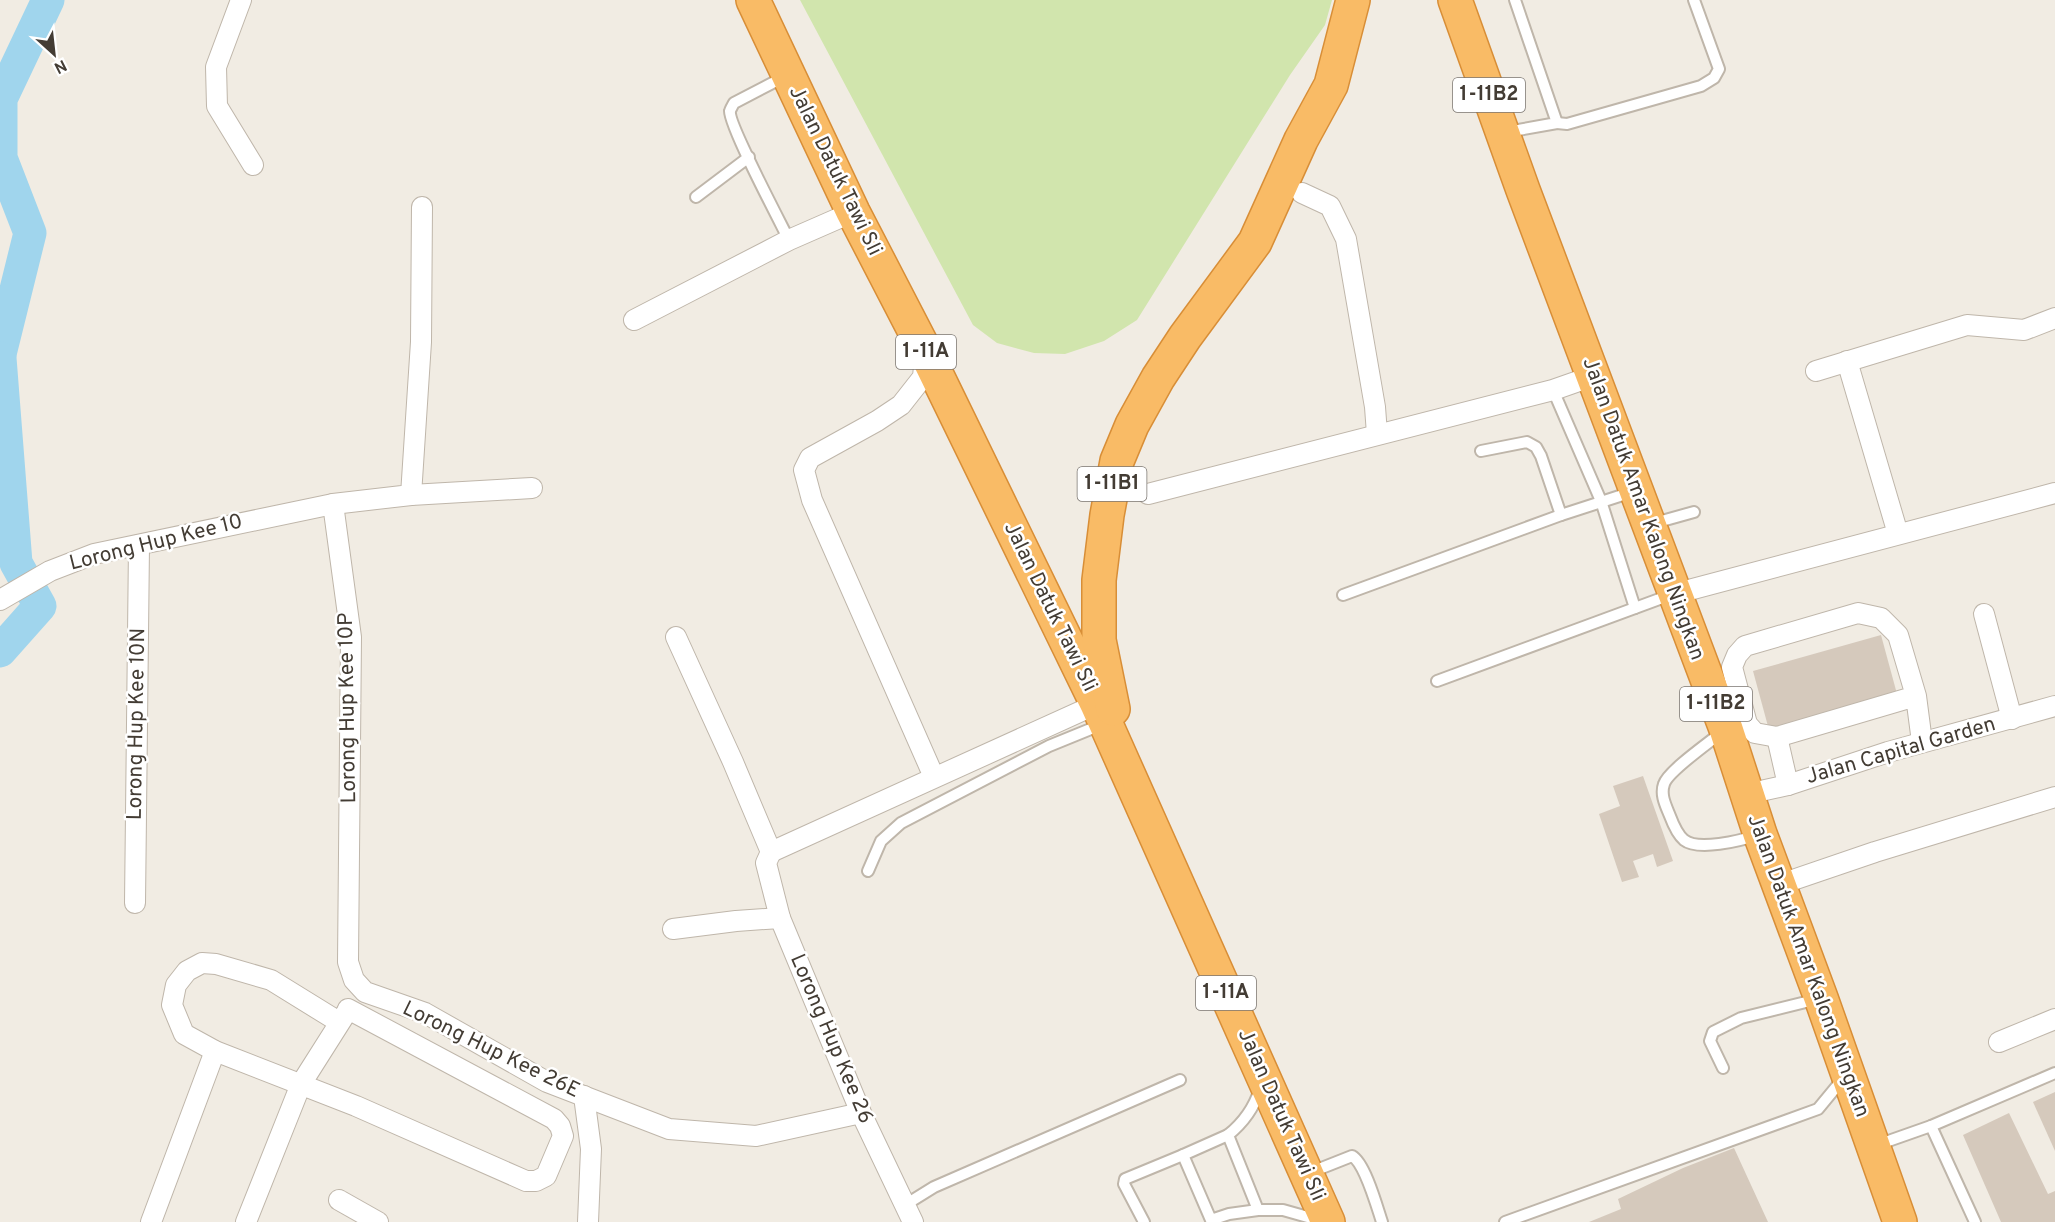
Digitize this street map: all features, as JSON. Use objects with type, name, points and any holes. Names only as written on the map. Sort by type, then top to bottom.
[{"type":"highway","name":"Jalan Datuk Tawi Sli","points":[[753,0],[853,212],[925,351],[1102,714],[1327,1222]]},
{"type":"highway","name":"1-11B1","points":[[1124,764],[1099,640],[1099,580],[1107,514],[1117,461],[1132,425],[1158,378],[1185,337],[1255,242],[1302,140],[1331,85],[1353,0]]},
{"type":"highway","name":"Jalan Datuk Amar Kalong Ningkan","points":[[1455,0],[1635,491],[1726,729],[1760,834],[1900,1222]]},
{"type":"highway","points":[[1255,242],[1287,215],[1302,194]]},
{"type":"street","points":[[241,0],[216,67],[217,106],[253,165]]},
{"type":"street","points":[[1302,194],[1330,206],[1346,239],[1375,407],[1377,434]]},
{"type":"street","points":[[411,495],[421,342],[422,207]]},
{"type":"street","points":[[634,320],[789,240],[853,212]]},
{"type":"street","points":[[1816,370],[1967,325],[2024,330],[2055,318]]},
{"type":"street","points":[[925,351],[923,377],[901,405],[810,458],[804,470],[812,500],[934,777]]},
{"type":"street","points":[[1847,361],[1898,534]]},
{"type":"street","points":[[1148,494],[1553,390],[1593,376]]},
{"type":"street","points":[[333,504],[411,495],[532,489]]},
{"type":"street","points":[[1674,594],[2055,493]]},
{"type":"street","name":"Lorong Hup Kee 10","points":[[1,599],[50,571],[94,554],[333,504]]},
{"type":"street","name":"Lorong Hup Kee 10P","points":[[333,504],[351,637],[348,962],[354,980],[361,987]]},
{"type":"street","name":"Lorong Hup Kee 10N","points":[[135,903],[139,544]]},
{"type":"street","points":[[1916,696],[1777,737],[1755,733],[1747,724],[1732,668],[1737,655],[1745,646],[1858,613],[1881,618],[1898,635],[1916,696],[1922,742]]},
{"type":"street","points":[[1984,614],[2012,719]]},
{"type":"street","points":[[675,637],[734,762],[771,852],[934,777],[1102,714]]},
{"type":"street","name":"Jalan Capital Garden","points":[[1747,794],[1788,785],[1922,742],[2055,706]]},
{"type":"street","points":[[1777,737],[1788,785]]},
{"type":"street","points":[[1778,885],[1875,852],[2055,797]]},
{"type":"street","name":"Lorong Hup Kee 26","points":[[771,852],[766,863],[780,918],[861,1113],[909,1214]]},
{"type":"street","points":[[673,929],[780,918]]},
{"type":"street","points":[[202,963],[216,964],[271,980],[534,1108],[554,1119],[560,1126],[563,1136],[546,1176],[536,1181],[525,1181],[356,1106],[215,1051],[184,1034],[172,1005],[176,985],[187,971],[202,963]]},
{"type":"street","points":[[246,1222],[301,1084],[361,987]]},
{"type":"street","name":"Lorong Hup Kee 26E","points":[[361,987],[365,992],[425,1014],[547,1082],[669,1129],[756,1136],[861,1113]]},
{"type":"street","points":[[1999,1042],[2055,1019]]},
{"type":"street","points":[[152,1222],[215,1051]]},
{"type":"street","points":[[534,1108],[547,1082]]},
{"type":"street","points":[[584,1096],[591,1149],[588,1222]]},
{"type":"street","points":[[339,1200],[378,1222]]},
{"type":"lane","points":[[1515,0],[1557,123]]},
{"type":"lane","points":[[1503,133],[1557,123],[1567,124],[1701,86],[1714,78],[1719,69],[1694,0]]},
{"type":"lane","points":[[789,74],[734,103],[729,111],[748,157],[789,240]]},
{"type":"lane","points":[[696,197],[748,157]]},
{"type":"lane","points":[[1553,390],[1601,501],[1635,608]]},
{"type":"lane","points":[[1481,451],[1527,442],[1536,447],[1561,515]]},
{"type":"lane","points":[[1343,595],[1561,515],[1635,491]]},
{"type":"lane","points":[[1648,525],[1694,512]]},
{"type":"lane","points":[[1437,681],[1674,594]]},
{"type":"lane","points":[[868,871],[881,841],[901,823],[1048,746],[1102,714]]},
{"type":"lane","points":[[1726,729],[1672,772],[1664,784],[1663,797],[1673,825],[1683,839],[1692,844],[1733,841],[1760,834]]},
{"type":"lane","points":[[1723,1068],[1710,1041],[1713,1032],[1741,1018],[1821,998]]},
{"type":"lane","points":[[1505,1222],[1818,1110],[1837,1086],[1845,1068]]},
{"type":"lane","points":[[1874,1146],[1931,1126],[2055,1073]]},
{"type":"lane","points":[[1144,1222],[1124,1184],[1125,1179],[1228,1135],[1241,1125],[1257,1099],[1264,1076]]},
{"type":"lane","points":[[909,1214],[934,1187],[1180,1080]]},
{"type":"lane","points":[[1931,1126],[1975,1222]]},
{"type":"lane","points":[[1228,1135],[1258,1210]]},
{"type":"lane","points":[[1183,1155],[1209,1221],[1229,1214],[1258,1210],[1283,1210],[1327,1222]]},
{"type":"lane","points":[[1306,1174],[1345,1158],[1352,1156],[1356,1158],[1382,1222]]},
{"type":"green space","points":[[800,0],[1332,0],[1325,25],[1290,75],[1137,320],[1104,341],[1065,354],[1034,353],[997,343],[973,325]]},
{"type":"building","points":[[1881,635],[1897,694],[1769,730],[1753,671]]},
{"type":"building","points":[[1643,776],[1673,861],[1657,867],[1653,854],[1633,861],[1639,877],[1622,882],[1599,814],[1620,806],[1613,786]]},
{"type":"building","points":[[2055,1092],[2055,1151],[2033,1102]]},
{"type":"building","points":[[2009,1113],[2048,1194],[2055,1191],[2055,1222],[2001,1222],[1963,1135]]},
{"type":"building","points":[[1734,1148],[1768,1222],[1589,1222],[1621,1209],[1618,1199],[1683,1168]]},
{"type":"waterway","points":[[0,354],[30,233],[1,158],[1,99],[48,0]]},
{"type":"waterway","points":[[0,358],[16,563],[40,606],[0,651]]}]
